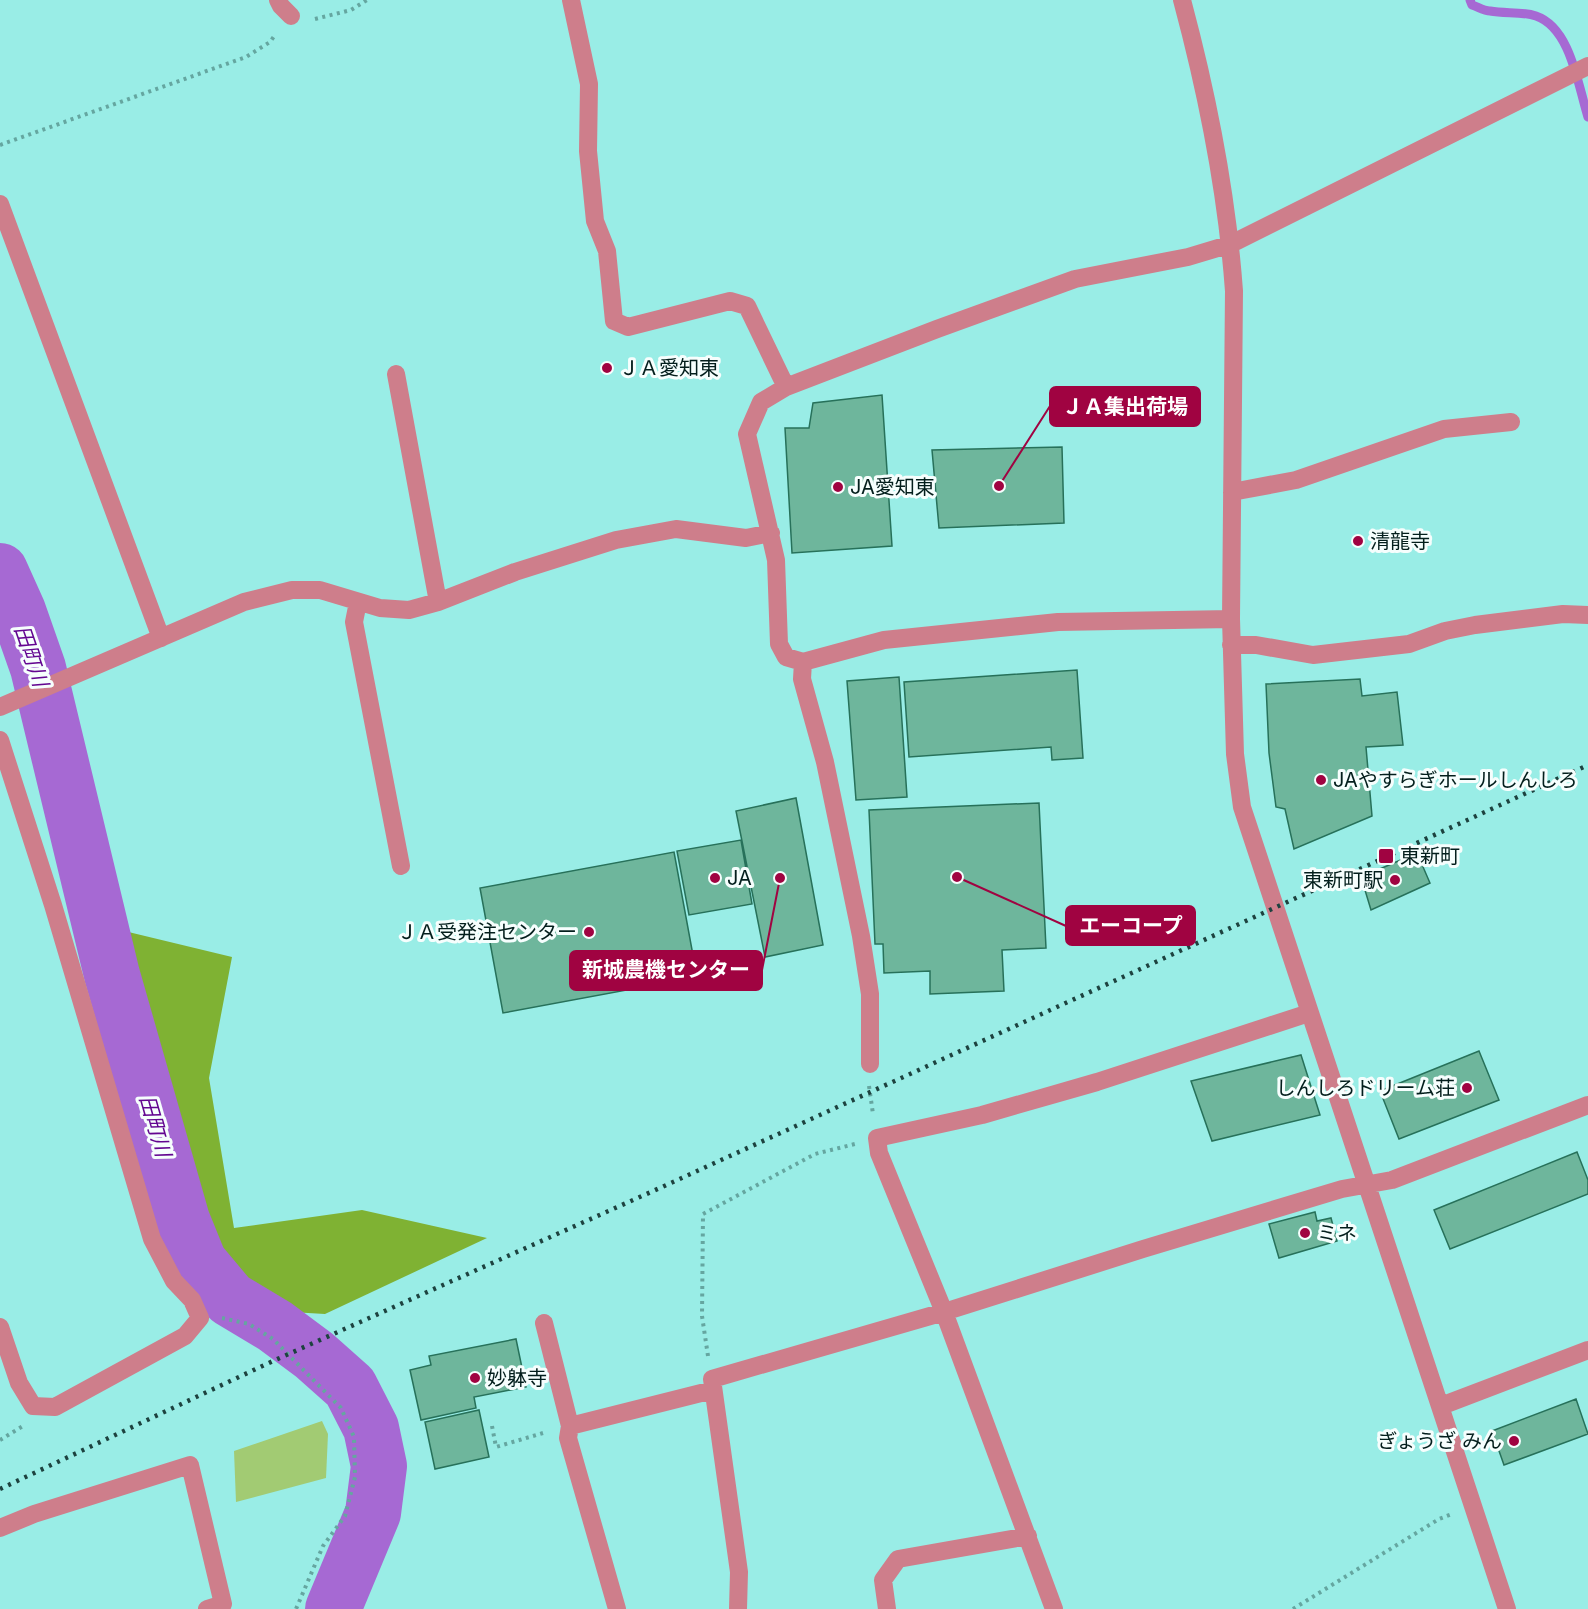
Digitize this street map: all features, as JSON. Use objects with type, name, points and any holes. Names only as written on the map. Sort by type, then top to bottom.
[{"type":"street","points":[[278,0],[291,15]]},
{"type":"street","points":[[571,0],[589,84],[588,151],[595,221],[607,251],[614,321],[628,327],[730,301],[747,306],[786,387]]},
{"type":"street","points":[[1182,0],[1197,54],[1231,244],[1234,291],[1231,620],[1235,754],[1242,807],[1507,1609]]},
{"type":"street","points":[[1231,620],[1058,621],[884,640],[804,662],[786,657],[779,644],[776,560],[747,434],[761,402],[786,387],[1075,279],[1188,257],[1231,244],[1588,66]]},
{"type":"street","points":[[0,204],[161,638]]},
{"type":"street","points":[[396,374],[438,602]]},
{"type":"street","points":[[1232,492],[1296,480],[1444,429],[1511,422]]},
{"type":"street","points":[[8,704],[244,602],[292,590],[320,590],[380,608],[409,610],[616,540],[676,529],[746,538],[771,534]]},
{"type":"street","points":[[358,602],[354,622],[401,866]]},
{"type":"street","points":[[1232,645],[1256,645],[1313,655],[1409,644],[1445,631],[1475,625],[1563,614],[1588,615]]},
{"type":"street","points":[[804,662],[802,679],[825,762],[861,936],[870,994],[870,1064]]},
{"type":"street","points":[[0,740],[53,905],[152,1239],[174,1281],[192,1300],[200,1318],[185,1336],[55,1407],[33,1406],[19,1383],[0,1327]]},
{"type":"street","points":[[1054,1609],[944,1312],[879,1153],[877,1138],[994,1112],[1097,1082],[1309,1012]]},
{"type":"street","points":[[570,1426],[712,1385],[1341,1189],[1392,1180],[1588,1105]]},
{"type":"street","points":[[544,1323],[570,1426],[568,1438],[617,1609]]},
{"type":"street","points":[[1441,1406],[1588,1350]]},
{"type":"street","points":[[712,1385],[739,1572],[738,1609]]},
{"type":"street","points":[[0,1528],[34,1514],[190,1465],[218,1607]]},
{"type":"street","points":[[887,1609],[883,1580],[897,1559],[1028,1536]]},
{"type":"path","points":[[0,145],[246,57],[270,42],[291,15],[315,19],[351,10],[367,0]]},
{"type":"path","points":[[712,1385],[702,1316],[703,1214],[815,1154],[877,1138],[869,1093],[870,1064]]},
{"type":"path","points":[[200,1318],[227,1318],[249,1324],[273,1339],[341,1408],[354,1437],[355,1477],[345,1516],[323,1546],[296,1609]]},
{"type":"path","points":[[0,1440],[23,1426]]},
{"type":"path","points":[[492,1426],[496,1447],[570,1426]]},
{"type":"path","points":[[1293,1609],[1439,1519],[1474,1506]]},
{"type":"green space","points":[[116,929],[232,957],[209,1078],[234,1228],[362,1210],[487,1238],[325,1314],[291,1312],[240,1287],[209,1229]]},
{"type":"green space","points":[[322,1421],[328,1434],[326,1478],[236,1502],[234,1451]]},
{"type":"building","name":"JA愛知東","points":[[882,395],[892,546],[792,553],[785,428],[809,428],[813,403]]},
{"type":"building","points":[[1062,447],[1064,523],[939,528],[932,450]]},
{"type":"building","points":[[1077,670],[1083,758],[1052,760],[1051,747],[909,757],[904,682]]},
{"type":"building","points":[[899,677],[907,797],[856,800],[847,681]]},
{"type":"building","name":"JAやすらぎホールしんしろ","points":[[1360,679],[1362,696],[1397,692],[1403,745],[1366,747],[1372,816],[1294,849],[1285,809],[1276,807],[1269,753],[1266,684]]},
{"type":"building","points":[[796,798],[823,945],[765,957],[736,811]]},
{"type":"building","points":[[1039,803],[1046,948],[1002,950],[1004,991],[930,994],[930,971],[884,973],[883,944],[875,944],[869,810]]},
{"type":"building","name":"JA","points":[[741,840],[752,904],[689,915],[677,851]]},
{"type":"building","name":"ＪＡ受発注センター","points":[[674,852],[697,977],[503,1013],[480,888]]},
{"type":"building","name":"東新町駅","points":[[1417,853],[1430,883],[1371,910],[1361,877]]},
{"type":"building","points":[[1479,1051],[1499,1100],[1399,1139],[1380,1091]]},
{"type":"building","points":[[1301,1055],[1320,1115],[1212,1141],[1191,1081]]},
{"type":"building","points":[[1577,1152],[1588,1180],[1588,1194],[1450,1249],[1434,1210]]},
{"type":"building","points":[[1315,1212],[1317,1221],[1331,1218],[1337,1241],[1279,1258],[1269,1224]]},
{"type":"building","points":[[516,1339],[526,1387],[474,1397],[476,1408],[421,1420],[410,1370],[431,1365],[429,1356]]},
{"type":"building","points":[[1576,1399],[1588,1434],[1504,1465],[1492,1431]]},
{"type":"building","points":[[479,1410],[489,1457],[435,1469],[425,1422]]},
{"type":"waterway","points":[[1470,0],[1472,5],[1486,10],[1530,14],[1548,23],[1557,32],[1571,59],[1588,117]]},
{"type":"waterway","name":"田町川","points":[[0,571],[18,611],[38,668],[112,975],[182,1220],[199,1262],[230,1299],[275,1326],[314,1355],[350,1387],[371,1428],[379,1466],[373,1513],[333,1609]]},
{"type":"railway","points":[[0,1489],[273,1361],[651,1192],[1588,765]]},
{"type":"place","name":"ＪＡ愛知東","points":[[607,368]]},
{"type":"place","name":"ＪＡ集出荷場","points":[[999,486]]},
{"type":"place","name":"JA愛知東","points":[[838,487]]},
{"type":"place","name":"清龍寺","points":[[1358,541]]},
{"type":"place","name":"JAやすらぎホールしんしろ","points":[[1321,780]]},
{"type":"place","name":"東新町","points":[[1386,856]]},
{"type":"place","name":"エーコープ","points":[[957,877]]},
{"type":"place","name":"JA","points":[[715,878]]},
{"type":"place","name":"新城農機センター","points":[[780,878]]},
{"type":"place","name":"東新町駅","points":[[1395,880]]},
{"type":"place","name":"ＪＡ受発注センター","points":[[589,932]]},
{"type":"place","name":"しんしろドリーム荘","points":[[1467,1088]]},
{"type":"place","name":"ミネ","points":[[1305,1233]]},
{"type":"place","name":"妙躰寺","points":[[475,1378]]},
{"type":"place","name":"ぎょうざ みん","points":[[1514,1441]]}]
